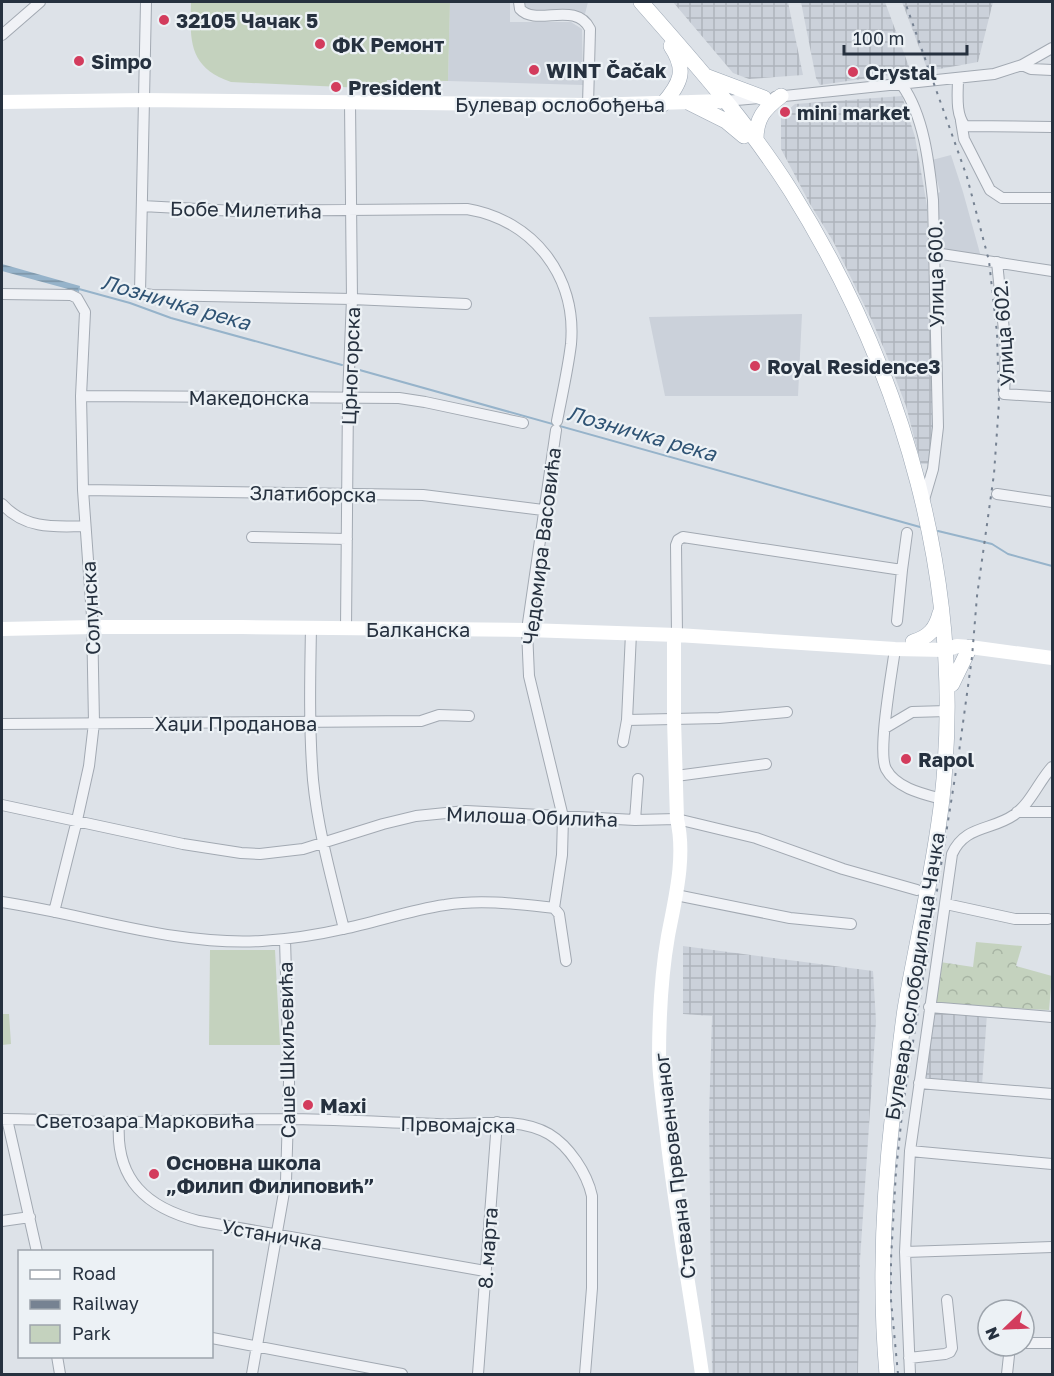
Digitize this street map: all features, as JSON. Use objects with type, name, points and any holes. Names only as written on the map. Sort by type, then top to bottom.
[{"type":"main road","name":"Булевар ослободилаца Чачка","points":[[640,2],[705,76],[758,144],[804,213],[836,269],[860,319],[908,446],[937,567],[942,607],[954,646],[947,687],[942,799],[904,1020],[889,1147],[882,1275],[887,1374]]},
{"type":"main road","points":[[663,104],[676,86],[681,68],[665,29]]},
{"type":"main road","points":[[705,76],[764,98]]},
{"type":"main road","points":[[758,144],[756,126],[760,114],[781,96]]},
{"type":"main road","points":[[690,103],[726,120],[758,144]]},
{"type":"main road","points":[[913,642],[930,633],[942,607]]},
{"type":"main road","points":[[947,687],[952,684],[954,646]]},
{"type":"street","points":[[2,35],[40,2]]},
{"type":"street","points":[[146,2],[140,293],[466,304]]},
{"type":"street","points":[[519,2],[520,9],[527,14],[572,12],[587,21],[590,29],[588,105]]},
{"type":"street","name":"Булевар ослобођења","points":[[2,102],[144,100],[588,105],[690,103],[902,85],[994,74],[1022,65],[1053,48]]},
{"type":"street","points":[[1022,65],[1031,69],[1053,70]]},
{"type":"street","points":[[958,78],[958,103],[964,139],[990,190],[1002,198],[1053,198]]},
{"type":"street","name":"Улица 600.","points":[[902,85],[912,103],[925,147],[933,200],[938,427],[933,469],[923,503]]},
{"type":"street","name":"Црногорска","points":[[346,628],[348,397],[352,299],[350,103]]},
{"type":"street","points":[[961,121],[965,126],[972,128],[1053,127]]},
{"type":"street","name":"Бобе Милетића","points":[[142,207],[236,211],[350,210]]},
{"type":"street","name":"Чедомира Васовића","points":[[350,210],[467,209],[499,217],[529,235],[552,262],[562,282],[571,322],[571,343],[543,510],[527,630],[529,676],[563,817],[562,855],[554,908]]},
{"type":"street","points":[[934,253],[1053,271]]},
{"type":"street","name":"Улица 602.","points":[[998,262],[1006,350],[1004,394],[1053,397]]},
{"type":"street","name":"Солунска","points":[[2,294],[70,295],[79,300],[85,312],[81,396],[83,489],[93,627],[94,723],[89,766],[54,912]]},
{"type":"street","name":"Македонска","points":[[81,396],[399,398],[522,423]]},
{"type":"street","name":"Златиборска","points":[[83,489],[423,495],[543,510]]},
{"type":"street","points":[[997,494],[1053,502]]},
{"type":"street","points":[[2,504],[9,512],[36,525],[84,526]]},
{"type":"street","points":[[897,621],[907,533]]},
{"type":"street","points":[[252,537],[347,539]]},
{"type":"street","points":[[676,634],[676,545],[683,537],[902,570]]},
{"type":"street","name":"Балканска","points":[[2,629],[93,627],[527,630],[676,634],[895,649],[954,646]]},
{"type":"street","points":[[310,628],[310,723],[313,782],[323,843],[344,929]]},
{"type":"street","points":[[623,742],[627,720],[631,633]]},
{"type":"street","name":"Стевана Првовенчаног","points":[[676,634],[674,719],[677,819],[681,833],[676,895],[663,984],[659,1061],[677,1226],[702,1374]]},
{"type":"street","name":"Балканска","points":[[834,645],[853,641],[913,642],[954,646]]},
{"type":"street","points":[[954,646],[1053,658]]},
{"type":"street","points":[[895,649],[885,728],[884,764],[888,773],[911,789],[942,799]]},
{"type":"street","points":[[885,728],[912,712],[946,711]]},
{"type":"street","points":[[627,720],[787,712]]},
{"type":"street","name":"Хаџи Проданова","points":[[2,724],[310,723],[422,721],[439,716],[469,716]]},
{"type":"street","points":[[676,777],[766,764]]},
{"type":"street","points":[[910,1374],[905,1252],[910,1151],[951,861],[957,844],[970,833],[1002,822],[1017,812],[1053,767]]},
{"type":"street","points":[[635,820],[638,779]]},
{"type":"street","points":[[1037,787],[1040,813]]},
{"type":"street","name":"Милоша Обилића","points":[[2,805],[183,844],[241,853],[284,853],[383,824],[441,813],[466,811],[635,820],[677,819],[756,838],[843,869],[917,890]]},
{"type":"street","points":[[1017,812],[1053,812]]},
{"type":"street","points":[[676,895],[790,918],[851,924]]},
{"type":"street","points":[[2,902],[171,936],[232,941],[285,939],[344,929],[447,904],[478,902],[554,908],[559,914],[566,962]]},
{"type":"street","points":[[946,904],[1015,919],[1048,919]]},
{"type":"street","name":"Саше Шкиљевића","points":[[252,1374],[286,1181],[289,1119],[285,939]]},
{"type":"street","points":[[929,1007],[1053,1017]]},
{"type":"street","points":[[919,1083],[1053,1094]]},
{"type":"street","points":[[4,1119],[37,1250]]},
{"type":"street","name":"Светозара Марковића","points":[[4,1119],[119,1122],[289,1119]]},
{"type":"street","name":"Првомајска","points":[[289,1119],[449,1125],[497,1122],[524,1125],[549,1134],[564,1147],[589,1182],[592,1196],[592,1288],[585,1374]]},
{"type":"street","name":"Устаничка","points":[[119,1122],[119,1142],[128,1174],[137,1188],[156,1205],[179,1216],[485,1271]]},
{"type":"street","name":"8. марта","points":[[478,1374],[497,1122]]},
{"type":"street","points":[[910,1151],[1053,1164]]},
{"type":"street","points":[[2,1221],[30,1217]]},
{"type":"street","points":[[905,1252],[1053,1247]]},
{"type":"street","points":[[909,1358],[950,1352],[952,1348],[947,1300]]},
{"type":"street","points":[[213,1338],[402,1374]]},
{"type":"street","points":[[1036,1343],[1053,1343]]},
{"type":"street","points":[[57,1358],[60,1374]]},
{"type":"street","points":[[1007,1374],[1009,1358]]},
{"type":"shaded area","points":[[450,2],[510,2],[510,22],[571,22],[582,29],[583,85],[448,81]]},
{"type":"shaded area","points":[[523,2],[588,2],[585,14],[529,11]]},
{"type":"shaded area","points":[[673,2],[788,2],[803,75],[749,79],[733,73]]},
{"type":"shaded area","points":[[801,2],[885,2],[911,72],[820,85],[816,78]]},
{"type":"shaded area","points":[[902,2],[993,2],[978,62],[928,71]]},
{"type":"shaded area","points":[[902,96],[915,137],[927,206],[933,422],[928,464],[921,464],[906,406],[873,323],[833,241],[810,204],[781,149],[781,116],[795,104]]},
{"type":"shaded area","points":[[951,155],[981,257],[943,251],[936,194],[940,192],[932,160]]},
{"type":"shaded area","points":[[802,314],[798,396],[665,396],[649,317]]},
{"type":"shaded area","points":[[683,946],[873,971],[876,1021],[860,1260],[858,1374],[712,1374],[709,1117],[712,1016],[683,1014]]},
{"type":"shaded area","points":[[932,1011],[987,1014],[982,1085],[929,1081],[924,1077]]},
{"type":"green space","name":"ФК Ремонт","points":[[191,2],[450,2],[448,81],[387,80],[386,89],[231,82],[206,69],[194,51]]},
{"type":"green space","points":[[976,942],[1022,946],[1016,966],[1052,976],[1049,1010],[935,1005],[940,962],[973,967]]},
{"type":"green space","points":[[210,950],[275,950],[280,1045],[209,1045]]},
{"type":"green space","points":[[2,1014],[9,1014],[11,1044],[2,1045]]},
{"type":"water","points":[[2,264],[80,286],[79,292],[2,271]]},
{"type":"waterway","name":"Лозничка река","points":[[79,289],[130,303],[171,318],[342,365]]},
{"type":"waterway","name":"Лозничка река","points":[[356,369],[920,527]]},
{"type":"waterway","points":[[938,531],[992,544],[1008,554],[1052,566]]},
{"type":"railway","points":[[898,1374],[891,1300],[896,1171],[903,1105],[972,657],[977,596],[994,474],[999,403],[997,333],[989,261],[967,177],[905,2]]},
{"type":"place","name":"32105 Чачак 5","points":[[164,20]]},
{"type":"place","name":"ФК Ремонт","points":[[320,44]]},
{"type":"place","name":"Simpo","points":[[79,61]]},
{"type":"place","name":"WINT Čačak","points":[[534,70]]},
{"type":"place","name":"Crystal","points":[[853,72]]},
{"type":"place","name":"President","points":[[336,87]]},
{"type":"place","name":"mini market","points":[[785,112]]},
{"type":"place","name":"Royal Residence3","points":[[755,366]]},
{"type":"place","name":"Rapol","points":[[906,759]]},
{"type":"place","name":"Maxi","points":[[308,1105]]},
{"type":"place","name":"Основна школа „Филип Филиповић”","points":[[154,1174]]}]
